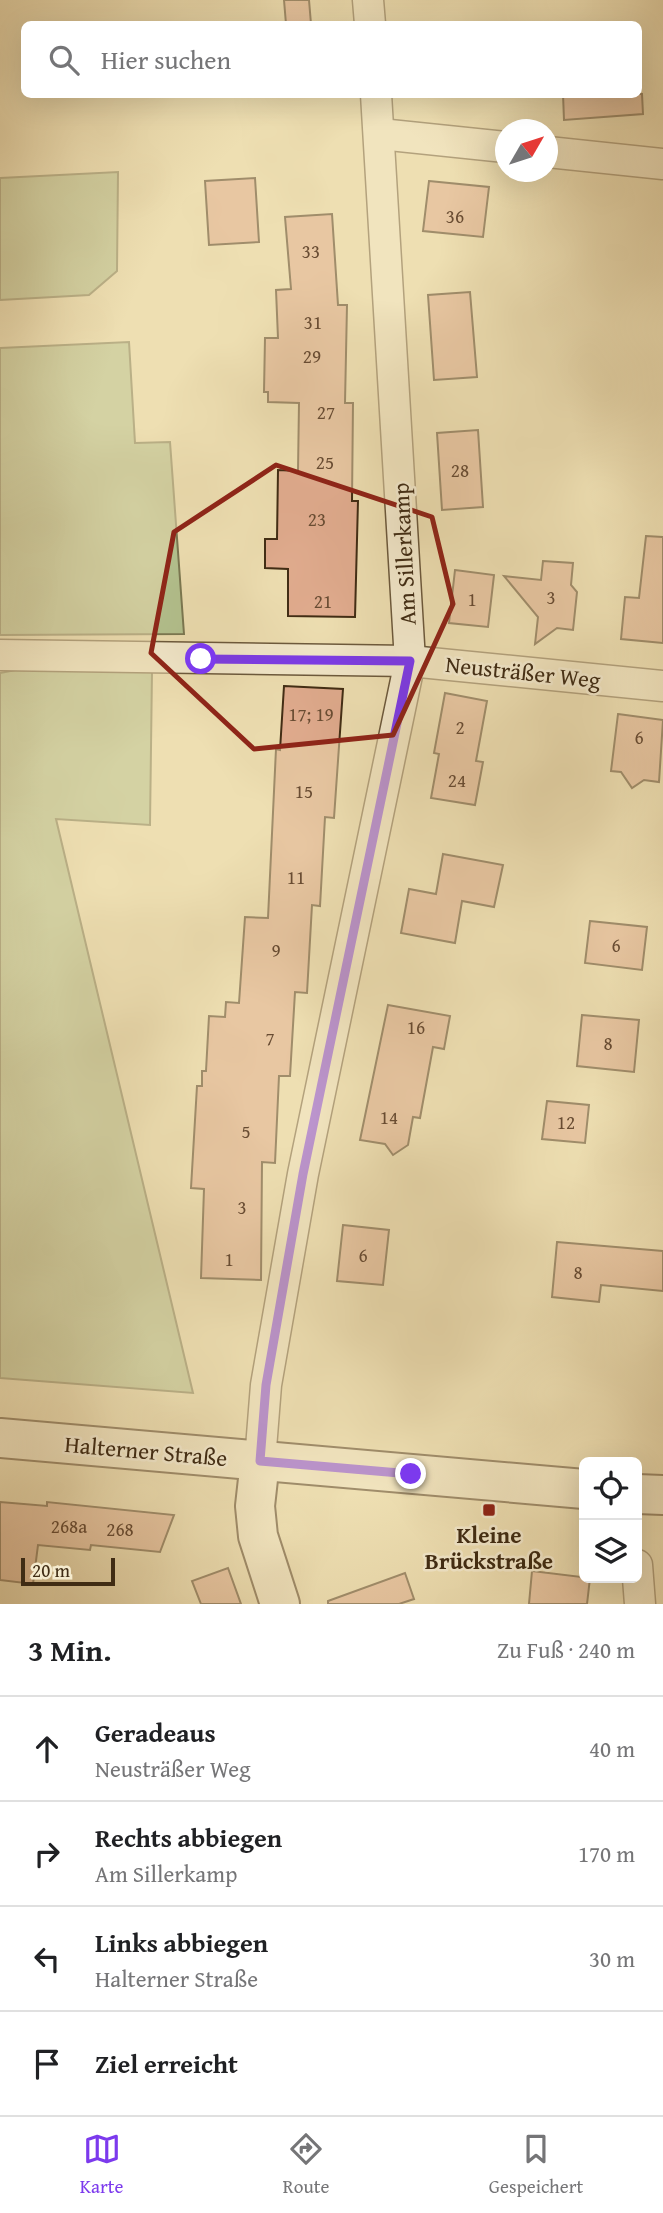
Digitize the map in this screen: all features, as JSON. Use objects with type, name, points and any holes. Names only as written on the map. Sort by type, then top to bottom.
[{"type":"main road","name":"Halterner Straße","points":[[0,1438],[579,1489]]},
{"type":"main road","points":[[260,1461],[255,1506],[257,1536],[280,1604]]},
{"type":"main road","points":[[642,1494],[663,1495]]},
{"type":"street","points":[[368,0],[370,21]]},
{"type":"street","name":"Am Sillerkamp","points":[[260,1461],[266,1385],[303,1174],[410,661],[376,98]]},
{"type":"street","points":[[380,134],[495,146]]},
{"type":"street","points":[[558,153],[663,164]]},
{"type":"street","name":"Neusträßer Weg","points":[[3,655],[410,661],[663,686]]},
{"type":"street","points":[[638,1583],[640,1604]]},
{"type":"highlighted area","points":[[276,465],[432,517],[453,604],[393,735],[254,749],[151,653],[174,532]]},
{"type":"green space","points":[[118,172],[117,271],[89,295],[0,300],[0,178]]},
{"type":"green space","points":[[129,342],[135,443],[170,442],[184,634],[0,635],[0,348]]},
{"type":"green space","points":[[26,668],[152,671],[150,825],[56,819],[193,1393],[0,1378],[0,673]]},
{"type":"building","points":[[284,0],[309,0],[311,21],[286,21]]},
{"type":"building","points":[[642,94],[643,114],[564,120],[563,98],[642,98]]},
{"type":"building","points":[[255,178],[259,242],[209,245],[205,181]]},
{"type":"building","points":[[429,181],[489,187],[483,237],[423,231]]},
{"type":"building","points":[[332,214],[338,305],[347,305],[345,403],[353,403],[352,501],[358,501],[355,617],[288,616],[288,569],[265,568],[265,539],[277,539],[278,470],[298,471],[299,403],[268,402],[268,392],[264,392],[265,338],[278,338],[276,290],[291,289],[285,217]]},
{"type":"building","points":[[470,292],[477,377],[434,380],[428,295]]},
{"type":"building","points":[[478,430],[483,507],[442,510],[437,433]]},
{"type":"building","points":[[646,536],[663,537],[663,643],[621,639],[625,597],[639,598]]},
{"type":"building","points":[[543,561],[573,563],[571,585],[577,592],[573,630],[557,628],[535,644],[538,617],[504,576],[541,580]]},
{"type":"building","points":[[455,570],[494,575],[488,627],[449,623]]},
{"type":"building","points":[[284,686],[343,689],[334,818],[325,817],[320,906],[312,905],[307,993],[295,992],[290,1076],[279,1076],[275,1163],[262,1162],[261,1280],[201,1278],[204,1189],[191,1188],[197,1086],[202,1086],[202,1071],[206,1071],[209,1016],[225,1017],[226,1002],[239,1003],[245,917],[268,918],[276,749],[280,750]]},
{"type":"building","points":[[445,693],[487,701],[476,761],[483,762],[475,805],[431,798],[439,754],[434,753]]},
{"type":"building","points":[[618,714],[663,720],[659,782],[644,780],[632,788],[621,772],[611,771]]},
{"type":"building","points":[[443,854],[503,865],[494,907],[462,901],[455,943],[401,933],[409,889],[436,894]]},
{"type":"building","points":[[590,921],[647,927],[642,970],[585,963]]},
{"type":"building","points":[[388,1005],[450,1016],[444,1049],[433,1047],[420,1118],[413,1117],[408,1145],[393,1155],[385,1144],[360,1140]]},
{"type":"building","points":[[582,1015],[639,1020],[634,1072],[577,1066]]},
{"type":"building","points":[[547,1101],[589,1105],[585,1143],[542,1139]]},
{"type":"building","points":[[343,1225],[389,1230],[383,1285],[337,1281]]},
{"type":"building","points":[[557,1242],[663,1251],[663,1291],[601,1285],[599,1302],[552,1297]]},
{"type":"building","points":[[0,1502],[47,1506],[47,1502],[174,1515],[160,1552],[91,1545],[90,1550],[38,1545],[33,1584],[0,1580]]},
{"type":"building","points":[[228,1568],[241,1604],[201,1604],[192,1581]]},
{"type":"building","points":[[532,1571],[579,1577],[579,1583],[589,1583],[587,1604],[529,1604]]},
{"type":"building","points":[[405,1573],[414,1599],[399,1604],[328,1604],[328,1601]]},
{"type":"place","name":"Kleine Brückstraße","points":[[489,1510]]},
{"type":"route","points":[[201,659],[410,661],[303,1174],[266,1385],[260,1461],[411,1474]]}]
